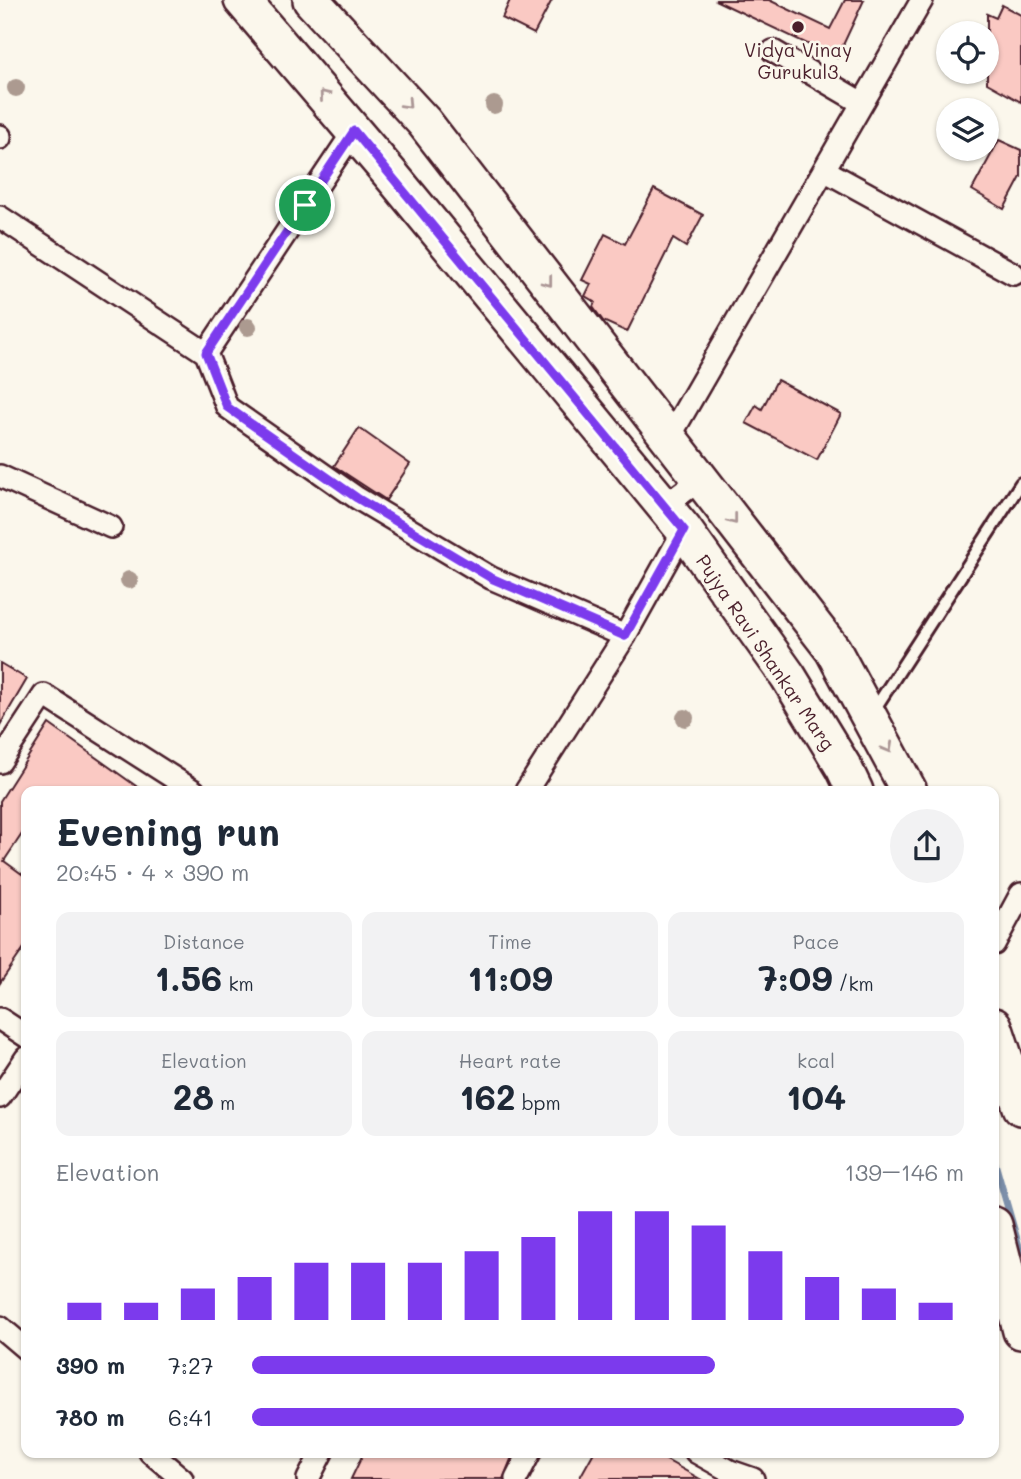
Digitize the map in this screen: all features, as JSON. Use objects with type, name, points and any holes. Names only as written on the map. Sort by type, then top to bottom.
[{"type":"main road","name":"Pujya Ravi Shankar Marg","points":[[242,0],[354,131],[674,518],[788,676],[853,786]]},
{"type":"main road","points":[[311,0],[424,122],[833,650],[906,786]]},
{"type":"main road","points":[[999,1041],[1021,1107]]},
{"type":"main road","points":[[999,1245],[1021,1331]]},
{"type":"street","points":[[669,438],[922,0]]},
{"type":"street","points":[[773,51],[862,103]]},
{"type":"street","points":[[206,353],[354,131]]},
{"type":"street","points":[[824,170],[1014,274]]},
{"type":"street","points":[[0,217],[206,353],[227,407],[357,498],[491,578],[625,636]]},
{"type":"street","points":[[0,476],[111,527]]},
{"type":"street","points":[[529,786],[625,636],[674,518],[701,479]]},
{"type":"street","points":[[0,762],[44,695],[186,786]]},
{"type":"street","points":[[999,935],[1021,894]]},
{"type":"street","points":[[0,1019],[21,1033]]},
{"type":"street","points":[[0,1097],[21,1066]]},
{"type":"street","points":[[0,1327],[21,1345]]},
{"type":"street","points":[[157,1458],[182,1479]]},
{"type":"street","points":[[308,1479],[320,1458]]},
{"type":"street","points":[[516,1479],[527,1458]]},
{"type":"street","points":[[735,1462],[752,1479]]},
{"type":"lane","points":[[870,716],[1021,483]]},
{"type":"building","points":[[510,0],[552,0],[534,34],[502,18]]},
{"type":"building","name":"Vidya Vinay Gurukul3","points":[[715,0],[769,0],[830,29],[845,0],[864,0],[837,58]]},
{"type":"building","points":[[1002,5],[1021,15],[1021,102],[989,84],[999,84],[999,21],[987,21],[987,14],[996,18]]},
{"type":"building","points":[[999,140],[1021,150],[1021,177],[1004,209],[972,190],[988,161],[999,161]]},
{"type":"building","points":[[654,189],[703,215],[686,247],[673,239],[627,332],[603,321],[593,307],[595,302],[585,296],[591,284],[582,280],[605,234],[625,244]]},
{"type":"building","points":[[777,380],[841,414],[817,460],[746,423],[756,405],[762,409]]},
{"type":"building","points":[[359,428],[410,464],[386,500],[334,466]]},
{"type":"building","points":[[0,663],[27,679],[0,725]]},
{"type":"building","points":[[49,724],[136,786],[21,786],[21,836],[4,861],[21,873],[21,952],[0,983],[0,801]]},
{"type":"building","points":[[361,1458],[512,1458],[503,1479],[351,1479]]},
{"type":"building","points":[[591,1458],[663,1458],[700,1479],[579,1479]]},
{"type":"waterway","points":[[999,1177],[1021,1253]]},
{"type":"place","name":"Vidya Vinay Gurukul3","points":[[798,27]]},
{"type":"route","points":[[354,131],[684,530],[625,636],[491,578],[357,498],[227,407],[206,353],[305,205],[354,131]]}]
